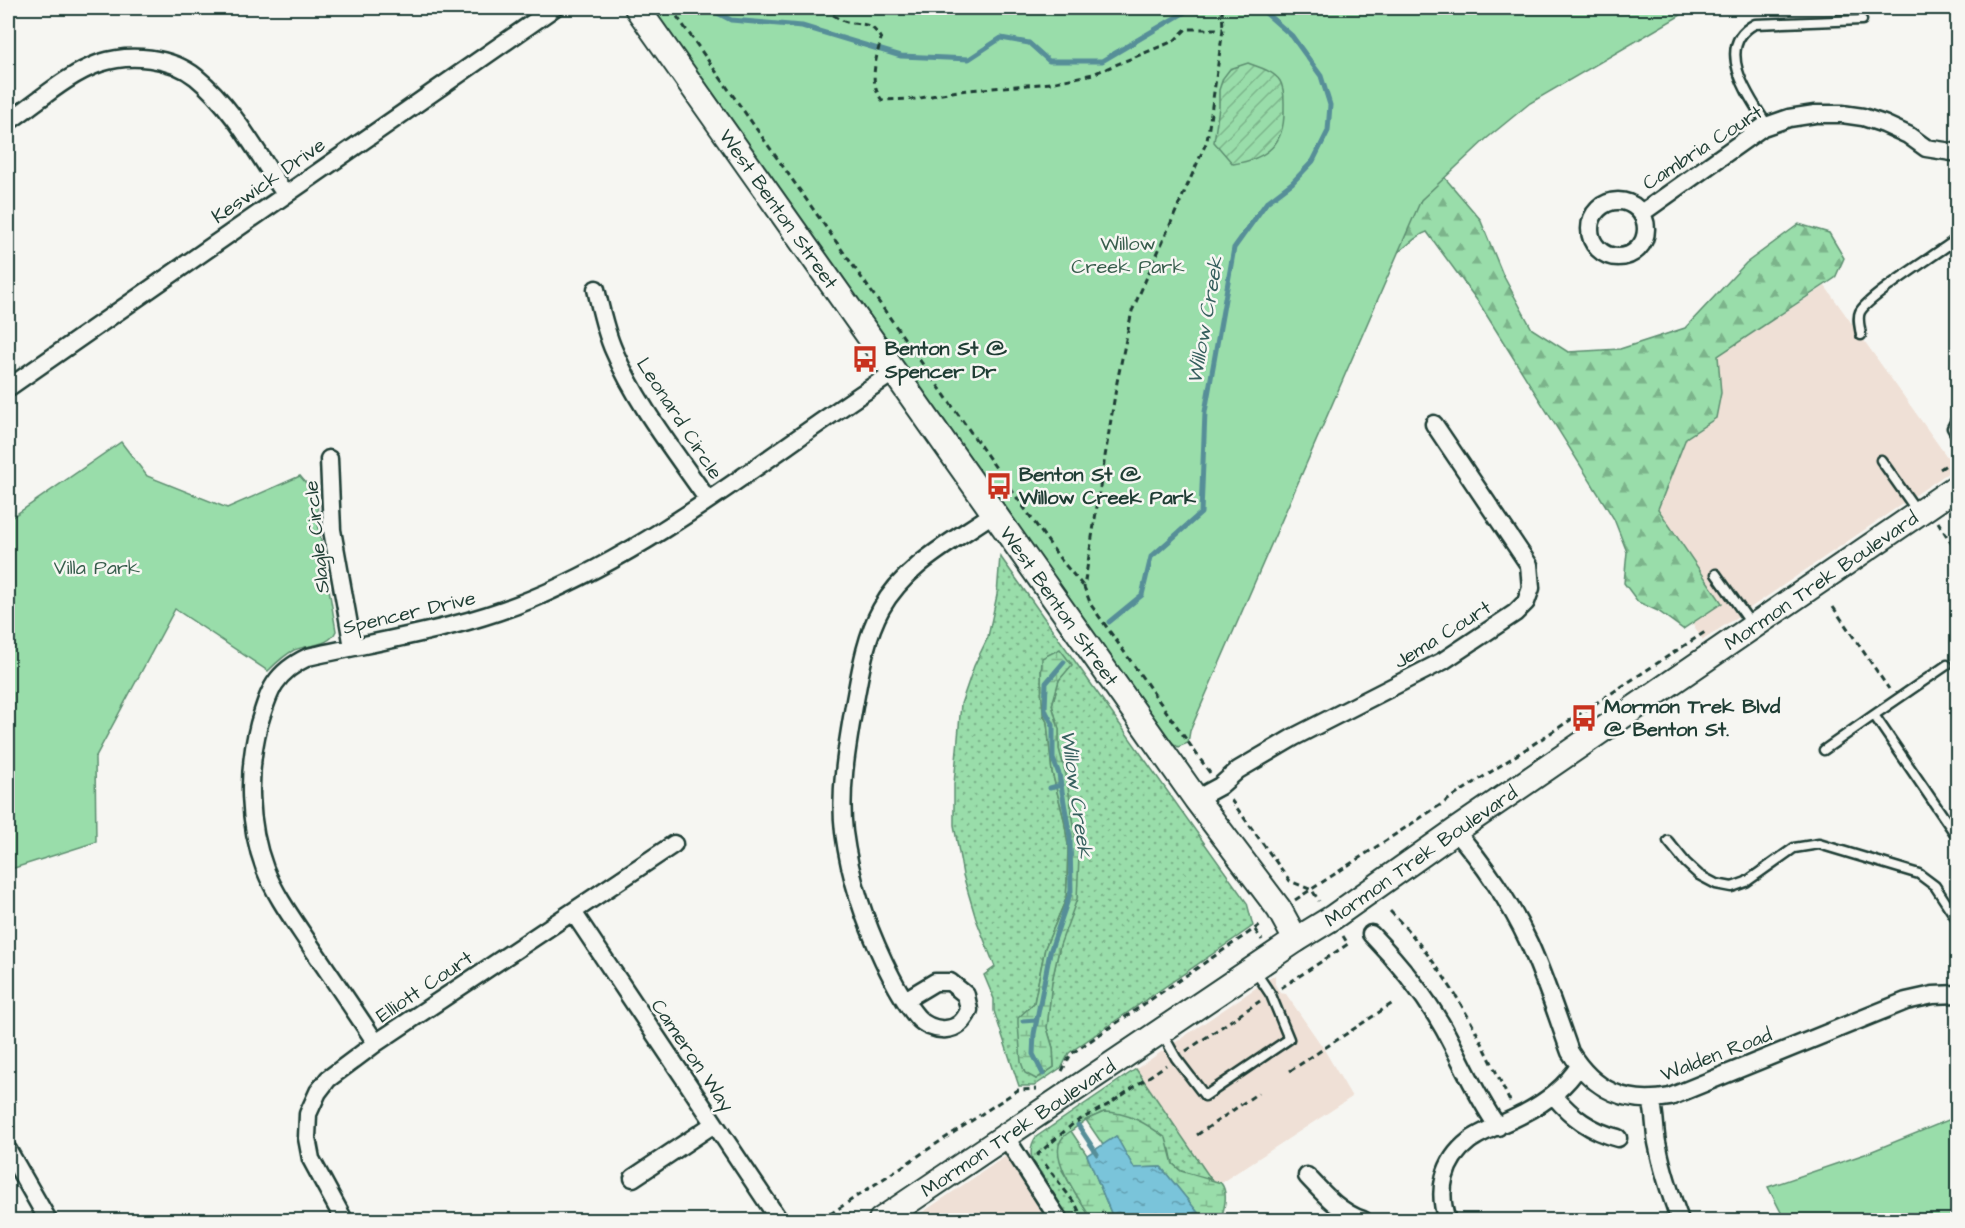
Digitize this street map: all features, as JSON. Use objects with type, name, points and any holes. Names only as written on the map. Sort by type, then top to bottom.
[{"type":"main road","name":"West Benton Street","points":[[637,8],[1196,799],[1279,909],[1296,940]]},
{"type":"main road","name":"Mormon Trek Boulevard","points":[[881,1221],[1254,968],[1332,918],[1753,627],[1928,517],[1958,486]]},
{"type":"street","name":"Keswick Drive","points":[[8,388],[554,8]]},
{"type":"street","points":[[8,122],[68,78],[100,63],[126,57],[150,58],[174,65],[195,76],[212,92],[232,116],[285,194]]},
{"type":"street","name":"Cambria Court","points":[[1642,213],[1768,126],[1789,118],[1815,114],[1863,117],[1908,135],[1926,148],[1958,153]]},
{"type":"street","name":"Leonard Circle","points":[[596,289],[614,351],[632,387],[708,500]]},
{"type":"street","name":"Spencer Drive","points":[[376,1043],[279,897],[265,868],[256,835],[251,770],[255,741],[264,707],[274,683],[291,665],[299,661],[352,647],[450,627],[529,601],[565,585],[648,540],[893,373]]},
{"type":"street","name":"Jema Court","points":[[1196,799],[1220,786],[1238,770],[1294,737],[1443,661],[1515,613],[1526,602],[1531,588],[1529,565],[1434,424]]},
{"type":"street","name":"Slagle Circle","points":[[329,459],[332,530],[352,647]]},
{"type":"street","points":[[905,1000],[885,964],[859,900],[849,863],[844,830],[842,791],[847,744],[858,682],[870,634],[881,609],[896,586],[915,567],[994,513]]},
{"type":"street","name":"Walden Road","points":[[1455,831],[1474,852],[1518,922],[1529,944],[1570,1052],[1591,1079],[1606,1089],[1626,1097],[1651,1100],[1670,1097],[1906,1001],[1957,993]]},
{"type":"street","name":"Elliott Court","points":[[344,1221],[311,1159],[307,1138],[308,1114],[318,1092],[328,1079],[376,1043],[674,844]]},
{"type":"street","name":"Cameron Way","points":[[573,912],[779,1221]]},
{"type":"street","points":[[1371,934],[1402,968],[1431,1008],[1485,1110],[1498,1127]]},
{"type":"street","points":[[1446,1220],[1442,1205],[1442,1188],[1446,1170],[1455,1155],[1470,1140],[1524,1114],[1554,1096],[1569,1082],[1579,1066]]},
{"type":"street","points":[[1554,1096],[1579,1122],[1591,1129],[1618,1138]]},
{"type":"street","points":[[1651,1100],[1655,1116],[1657,1144],[1668,1188],[1680,1221]]},
{"type":"street","points":[[633,1178],[714,1124]]},
{"type":"street","points":[[1005,1136],[1058,1220]]},
{"type":"street","points":[[8,1150],[48,1221]]},
{"type":"street","points":[[1307,1176],[1331,1202],[1363,1221]]},
{"type":"lane","points":[[1768,126],[1744,88],[1737,69],[1735,52],[1739,37],[1745,29],[1755,24],[1862,20]]},
{"type":"lane","points":[[1861,335],[1860,311],[1872,299],[1954,242],[1958,236]]},
{"type":"lane","points":[[1958,416],[1952,428],[1958,439]]},
{"type":"lane","points":[[1881,459],[1928,517]]},
{"type":"lane","points":[[1716,574],[1753,627]]},
{"type":"lane","points":[[1824,750],[1947,665]]},
{"type":"lane","points":[[1874,715],[1958,838]]},
{"type":"lane","points":[[1668,841],[1699,875],[1716,884],[1732,886],[1746,882],[1794,848],[1819,844],[1919,874],[1935,886],[1958,921]]},
{"type":"lane","points":[[1161,1031],[1176,1058],[1205,1096],[1290,1039],[1270,995],[1254,968]]},
{"type":"path","points":[[671,8],[1054,550],[1084,587],[1091,605],[1188,744]]},
{"type":"path","points":[[1084,587],[1132,311],[1207,141],[1223,30],[1222,8]]},
{"type":"path","points":[[833,15],[847,22],[866,25],[877,32],[881,39],[874,76],[876,92],[882,100],[915,99],[958,92],[1051,83],[1093,74],[1174,41],[1186,29],[1223,30]]},
{"type":"path","points":[[1940,469],[1958,457]]},
{"type":"path","points":[[1928,517],[1958,554]]},
{"type":"path","points":[[1833,607],[1892,693]]},
{"type":"path","points":[[1390,910],[1443,973],[1470,1018],[1509,1100],[1517,1097]]},
{"type":"path","points":[[1290,1071],[1393,1003]]},
{"type":"path","points":[[1197,1135],[1258,1094]]},
{"type":"shaded area","points":[[1825,286],[1955,468],[1703,640],[1579,446]]},
{"type":"shaded area","points":[[1275,975],[1275,984],[1280,993],[1286,994],[1322,1046],[1352,1097],[1216,1186],[1136,1069]]},
{"type":"shaded area","points":[[1015,1150],[1059,1220],[911,1220]]},
{"type":"green space","name":"Willow Creek Park","points":[[651,8],[1693,8],[1530,103],[1486,139],[1421,200],[1190,731],[1188,743],[1178,747],[1167,738]]},
{"type":"green space","points":[[1248,63],[1270,72],[1280,81],[1284,95],[1283,121],[1281,132],[1272,148],[1255,158],[1233,164],[1214,142],[1219,90],[1223,78],[1230,69]]},
{"type":"green space","points":[[1402,142],[1445,178],[1480,219],[1503,275],[1532,329],[1568,352],[1620,349],[1685,328],[1746,263],[1799,224],[1829,233],[1844,258],[1835,278],[1718,356],[1721,393],[1716,418],[1686,438],[1658,509],[1722,603],[1683,629],[1658,611],[1638,602],[1624,583],[1627,552],[1614,519],[1479,303],[1427,232],[1398,252]]},
{"type":"green space","name":"Villa Park","points":[[121,442],[147,476],[227,508],[300,476],[317,496],[318,523],[336,631],[329,640],[290,652],[268,671],[175,609],[95,758],[96,842],[8,870],[8,520]]},
{"type":"green space","points":[[1000,556],[1247,903],[1253,926],[1069,1053],[1062,1067],[1034,1086],[1019,1086],[994,1011],[994,999],[984,975],[995,967],[976,919],[963,875],[954,825],[954,784],[961,704],[974,666],[988,637],[997,595]],"holes":[[[1071,665],[1059,680],[1052,705],[1059,729],[1059,749],[1066,775],[1079,857],[1052,981],[1047,1028],[1053,1048],[1054,1067],[1036,1079],[1020,1042],[1019,1018],[1034,1003],[1045,948],[1066,899],[1068,845],[1052,772],[1047,722],[1043,715],[1041,670]]]},
{"type":"green space","points":[[1060,649],[1072,665],[1059,680],[1052,705],[1059,729],[1059,749],[1066,775],[1079,857],[1077,899],[1060,945],[1052,981],[1047,1028],[1053,1048],[1054,1067],[1036,1079],[1025,1073],[1021,1062],[1018,1018],[1034,1003],[1045,948],[1066,899],[1068,845],[1052,772],[1042,691],[1042,658]]},
{"type":"green space","points":[[1136,1069],[1211,1179],[1181,1171],[1173,1164],[1170,1149],[1104,1112],[1086,1120],[1071,1131],[1062,1170],[1092,1220],[1070,1220],[1032,1159],[1033,1142],[1036,1137]]},
{"type":"green space","points":[[1104,1112],[1121,1114],[1152,1128],[1166,1138],[1173,1164],[1181,1171],[1221,1183],[1225,1196],[1221,1220],[1204,1220],[1161,1167],[1134,1168],[1116,1136],[1103,1145],[1086,1120]]},
{"type":"green space","points":[[1958,1116],[1957,1220],[1785,1220],[1768,1187],[1865,1154]]},
{"type":"green space","points":[[1071,1131],[1087,1155],[1114,1220],[1092,1220],[1068,1181],[1059,1158],[1058,1148],[1061,1140]]},
{"type":"water","points":[[1116,1136],[1134,1168],[1161,1167],[1204,1220],[1114,1220],[1087,1155]]},
{"type":"waterway","points":[[708,8],[731,20],[802,26],[901,56],[969,59],[1001,38],[1029,43],[1049,61],[1102,61],[1190,9],[1210,8]]},
{"type":"waterway","name":"Willow Creek","points":[[1109,622],[1142,595],[1151,557],[1201,513],[1205,412],[1234,248],[1267,202],[1292,183],[1313,161],[1328,131],[1330,105],[1321,76],[1292,36],[1260,8]]},
{"type":"waterway","name":"Willow Creek","points":[[1043,1074],[1033,1054],[1034,1034],[1050,952],[1071,891],[1070,837],[1059,774],[1053,759],[1053,725],[1045,710],[1046,683],[1064,662]]},
{"type":"waterway","points":[[1050,788],[1061,785]]},
{"type":"waterway","points":[[1023,1021],[1036,1020]]},
{"type":"waterway","name":"Willow Creek","points":[[1078,1125],[1097,1154]]},
{"type":"place","name":"Benton St @ Spencer Dr","points":[[865,359]]},
{"type":"place","name":"Benton St @ Willow Creek Park","points":[[999,486]]},
{"type":"place","name":"Mormon Trek Blvd @ Benton St.","points":[[1584,718]]}]
